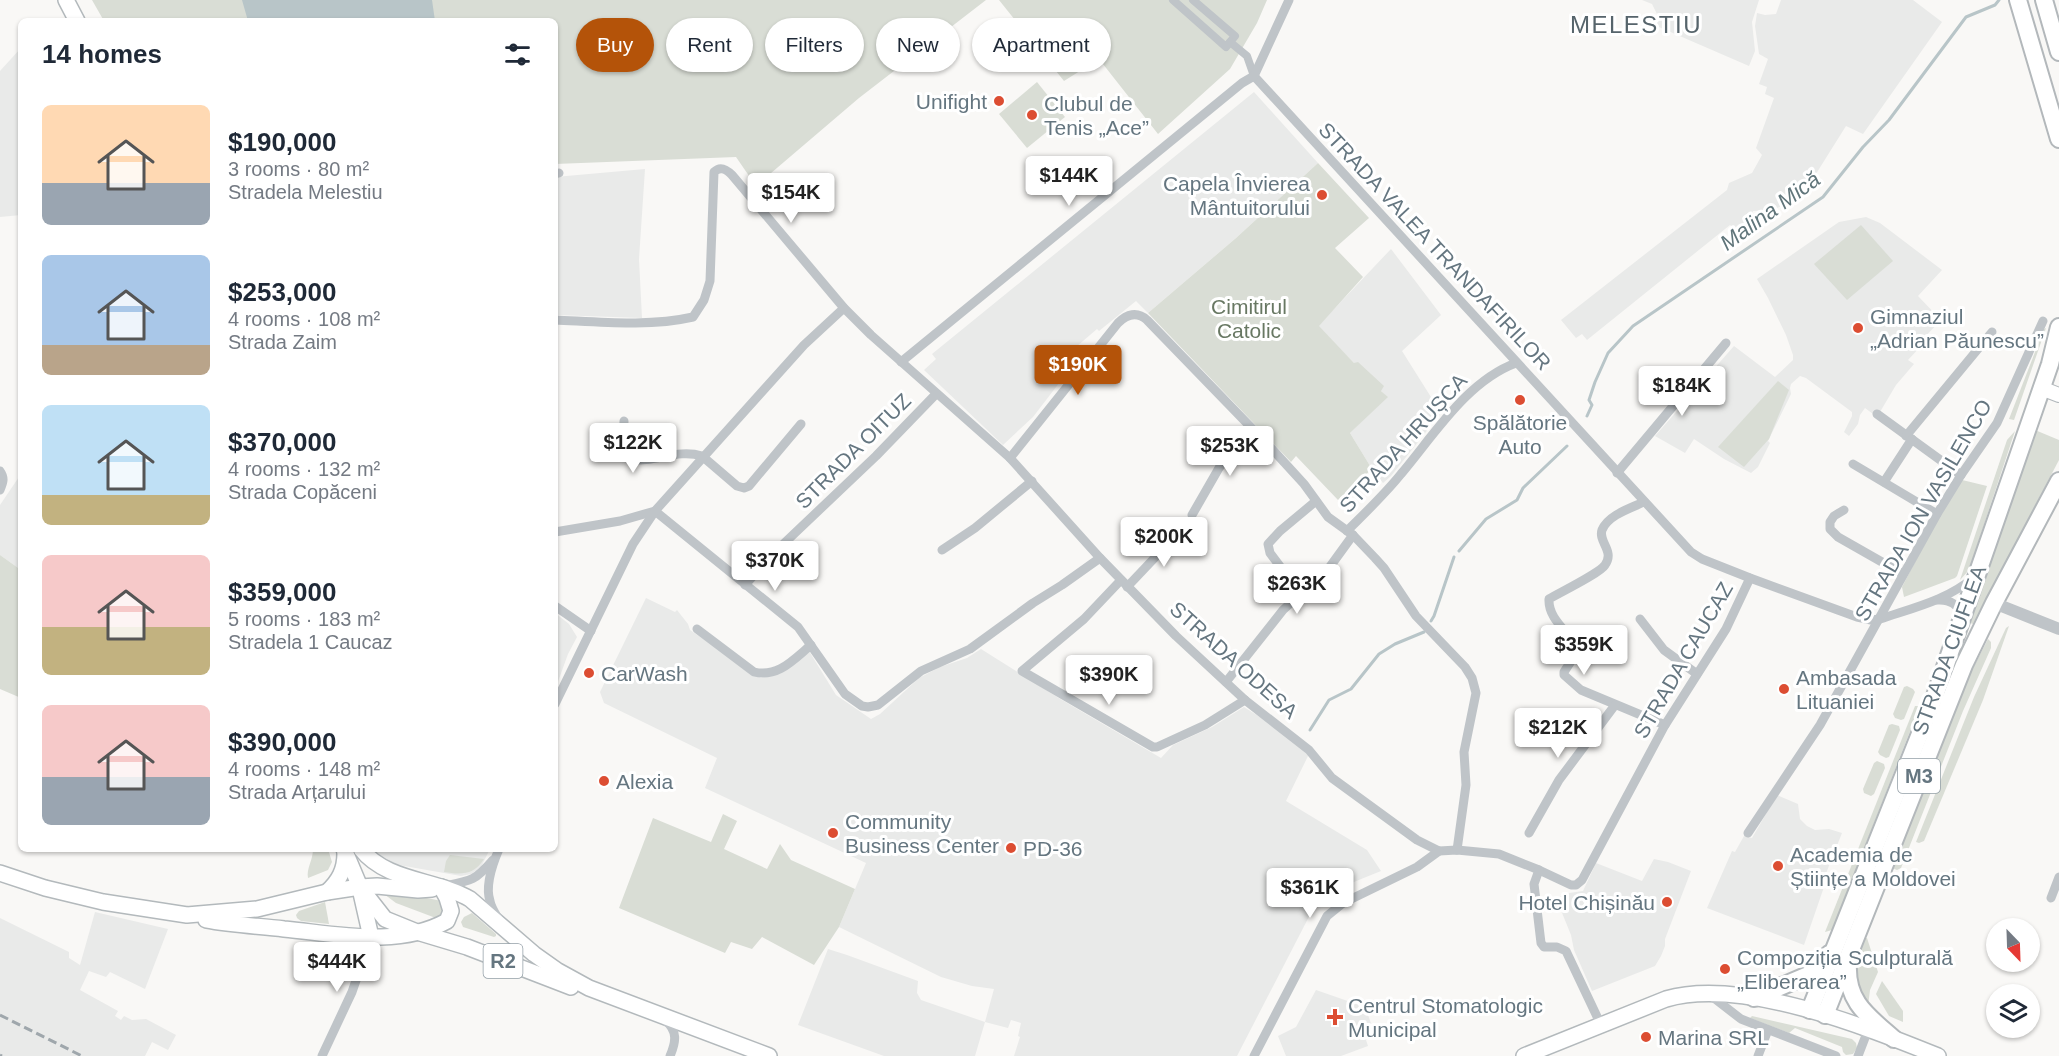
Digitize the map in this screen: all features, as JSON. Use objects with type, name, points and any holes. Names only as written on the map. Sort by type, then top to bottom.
[{"type":"highway","points":[[2018,0],[2059,139]]},
{"type":"highway","points":[[2044,0],[2059,52]]},
{"type":"highway","name":"M3","points":[[2041,388],[2059,327]]},
{"type":"highway","name":"STRADA CIUFLEA","points":[[1818,1012],[1963,618],[2041,388]]},
{"type":"highway","name":"STRADA CIUFLEA","points":[[1842,948],[1973,645],[2059,481]]},
{"type":"highway","points":[[1754,998],[1808,975],[1842,948]]},
{"type":"highway","points":[[1842,948],[1848,982],[1856,1002],[1894,1039]]},
{"type":"main road","points":[[66,0],[75,18]]},
{"type":"main road","points":[[2041,388],[2059,395]]},
{"type":"main road","points":[[327,892],[335,885],[343,871],[345,852]]},
{"type":"main road","points":[[346,852],[360,887],[371,937]]},
{"type":"main road","points":[[360,887],[386,919],[417,932],[442,924],[450,916],[450,905],[441,887],[380,866],[370,860],[364,852]]},
{"type":"main road","name":"R2","points":[[0,873],[45,888],[103,902],[187,915],[210,921],[371,937],[417,932],[467,947],[568,986],[589,988]]},
{"type":"main road","name":"R2","points":[[187,915],[237,912],[360,887],[391,886],[418,890],[441,887],[459,892],[470,899],[545,962],[589,988],[769,1056]]},
{"type":"main road","points":[[292,902],[291,922],[299,930]]},
{"type":"main road","points":[[1524,1056],[1678,996],[1708,994],[1754,998],[1818,1012],[1938,1056]]},
{"type":"street","name":"STRADA VALEA TRANDAFIRILOR","points":[[1173,0],[1226,47],[1235,36],[1192,0]]},
{"type":"street","points":[[901,362],[1242,83],[1254,76],[1289,0]]},
{"type":"street","name":"STRADA VALEA TRANDAFIRILOR","points":[[1230,42],[1247,56],[1254,76],[1691,552],[1702,559],[1750,578],[1857,617],[1880,619]]},
{"type":"street","name":"STRADA ODESA","points":[[558,320],[648,322],[693,317],[704,300],[710,281],[712,178],[714,172],[721,168],[732,175],[844,308],[936,394],[1011,459],[1124,583],[1226,682],[1245,700],[1309,750],[1332,778],[1418,840],[1439,851]]},
{"type":"street","points":[[558,698],[633,544],[655,511],[804,345],[844,308]]},
{"type":"street","points":[[1011,459],[1119,322],[1133,314],[1147,320],[1294,473],[1328,517],[1350,533],[1384,568],[1406,603],[1465,667],[1472,678],[1476,693],[1464,752],[1466,784],[1457,850]]},
{"type":"street","name":"STRADA ION VASILENCO","points":[[1748,833],[1820,725],[1936,514],[1997,423],[2043,321]]},
{"type":"street","points":[[1884,482],[1909,437],[1992,332]]},
{"type":"street","points":[[1617,473],[1726,343]]},
{"type":"street","name":"STRADA HRUȘCA","points":[[1226,682],[1283,610],[1329,568],[1350,533],[1446,417],[1492,374],[1516,363]]},
{"type":"street","name":"STRADA OITUZ","points":[[745,585],[936,394]]},
{"type":"street","points":[[1877,414],[1961,475]]},
{"type":"street","points":[[624,421],[623,450],[629,459],[637,460],[680,453],[702,456],[737,486],[744,488],[749,486],[801,424]]},
{"type":"street","points":[[1192,515],[1219,468],[1250,427]]},
{"type":"street","points":[[1853,464],[1936,514]]},
{"type":"street","points":[[0,490],[3,481],[1,473]]},
{"type":"street","points":[[942,550],[975,528],[1032,481]]},
{"type":"street","points":[[1300,593],[1270,553],[1268,544],[1316,501]]},
{"type":"street","points":[[1644,502],[1619,514],[1602,530],[1609,558],[1602,569],[1562,590],[1550,599],[1549,605],[1556,620],[1574,641],[1576,647],[1575,655],[1565,669],[1564,675],[1573,685],[1665,725]]},
{"type":"street","points":[[1844,510],[1834,516],[1830,522],[1831,532],[1903,573]]},
{"type":"street","points":[[655,511],[798,627],[845,694],[862,706],[873,707],[921,671],[970,649],[1100,558]]},
{"type":"street","points":[[558,531],[620,521],[655,511]]},
{"type":"street","points":[[1181,530],[1084,619],[1022,671],[1153,747],[1205,725],[1245,700]]},
{"type":"street","points":[[1880,619],[1935,600],[1957,589],[1977,574]]},
{"type":"street","name":"STRADA CAUCAZ","points":[[1539,870],[1571,885],[1576,885],[1582,880],[1665,725],[1726,629],[1750,578]]},
{"type":"street","points":[[1935,600],[1953,602],[1963,618]]},
{"type":"street","points":[[1994,603],[2059,629]]},
{"type":"street","points":[[558,608],[591,630]]},
{"type":"street","points":[[1640,619],[1664,650],[1697,674]]},
{"type":"street","points":[[697,629],[754,672],[759,673],[780,670],[811,645]]},
{"type":"street","points":[[1529,833],[1559,780],[1615,705]]},
{"type":"street","points":[[1254,1056],[1327,916],[1342,903],[1417,867],[1439,851],[1457,850],[1499,854],[1539,870],[1534,884],[1542,944],[1544,947],[1557,947],[1566,951],[1601,1025]]},
{"type":"street","points":[[498,852],[489,886],[489,900],[504,928]]},
{"type":"street","points":[[441,887],[472,880],[495,859]]},
{"type":"street","points":[[2051,898],[2059,877]]},
{"type":"street","points":[[322,1056],[352,993],[371,937]]},
{"type":"street","points":[[1708,994],[1741,1019],[1836,1056]]},
{"type":"street","points":[[656,1013],[668,1021],[675,1034],[670,1056]]},
{"type":"street","points":[[1758,1056],[1768,1030]]},
{"type":"street","points":[[1858,1056],[1868,1030]]},
{"type":"shaded area","points":[[242,0],[432,0],[435,18],[247,18]]},
{"type":"shaded area","points":[[1642,0],[1759,0],[1752,22],[1755,51],[1749,66],[1652,24],[1657,14],[1652,4]]},
{"type":"shaded area","points":[[1781,0],[1913,0],[1942,22],[1863,134],[1846,126],[1809,185],[1791,202],[1772,210],[1753,211],[1750,221],[1736,230],[1730,225],[1587,340],[1582,334],[1576,338],[1561,320],[1727,190],[1729,183],[1752,173],[1762,155],[1756,148],[1774,98],[1765,94],[1767,87],[1759,84],[1768,59],[1759,54],[1755,26],[1757,13],[1776,14]]},
{"type":"shaded area","points":[[18,51],[18,215],[0,217],[0,71]]},
{"type":"shaded area","points":[[1254,92],[1318,163],[1236,238],[1148,313],[1136,301],[1076,347],[1054,370],[1063,378],[1033,417],[1003,445],[924,370],[936,359],[932,354]]},
{"type":"shaded area","points":[[645,169],[639,259],[642,318],[558,315],[558,177]]},
{"type":"shaded area","name":"Gimnaziul „Adrian Păunescu”","points":[[1866,217],[1880,223],[1942,270],[1918,296],[1941,320],[1920,342],[1922,345],[1908,360],[1914,364],[1896,385],[1877,417],[1865,408],[1858,424],[1849,436],[1844,432],[1852,412],[1800,376],[1791,384],[1791,394],[1768,441],[1770,443],[1758,467],[1751,473],[1724,459],[1694,439],[1685,453],[1655,436],[1734,346],[1775,377],[1793,360],[1786,335],[1757,279],[1839,222]]},
{"type":"shaded area","points":[[1391,249],[1441,315],[1402,351],[1441,413],[1383,483],[1350,433],[1387,397],[1318,326]]},
{"type":"shaded area","points":[[18,478],[18,568],[0,555],[0,505]]},
{"type":"shaded area","points":[[646,598],[675,612],[677,610],[690,630],[761,678],[781,673],[809,651],[836,695],[871,719],[880,714],[919,678],[940,667],[967,658],[981,649],[1161,758],[1173,745],[1212,727],[1244,707],[1309,754],[1286,801],[1367,850],[1381,871],[1329,892],[1314,907],[1237,1056],[1014,1056],[1020,1037],[1018,1036],[1021,1023],[1011,1020],[1008,1028],[985,1022],[994,989],[972,986],[941,977],[839,927],[866,863],[705,788],[717,758],[604,703],[600,692]]},
{"type":"shaded area","points":[[558,615],[569,624],[577,637],[558,682]]},
{"type":"shaded area","name":"Academia de Științe a Moldovei","points":[[1777,795],[1798,804],[1800,819],[1807,826],[1815,830],[1829,829],[1842,833],[1821,886],[1824,887],[1804,945],[1707,908],[1732,851],[1735,852],[1744,836],[1752,838]]},
{"type":"shaded area","points":[[374,852],[488,852],[481,867],[471,874],[461,876],[393,864],[381,859]]},
{"type":"shaded area","points":[[1654,859],[1691,871],[1665,939],[1661,956],[1655,966],[1592,991],[1574,950],[1571,935],[1556,898],[1583,891],[1596,863],[1642,881]]},
{"type":"shaded area","points":[[95,912],[168,929],[145,989],[110,972],[106,977],[89,971],[80,990],[118,1011],[115,1016],[121,1020],[124,1016],[132,1020],[146,1019],[176,1035],[168,1050],[152,1042],[145,1056],[0,1056],[0,918],[69,952],[69,958],[80,965]]},
{"type":"shaded area","points":[[828,949],[918,981],[917,993],[921,1000],[985,1022],[975,1056],[884,1056],[798,1025]]},
{"type":"shaded area","name":"Centrul Stomatologic Municipal","points":[[1316,990],[1365,1007],[1372,1026],[1363,1031],[1368,1046],[1341,1056],[1286,1056],[1278,1036],[1296,1027]]},
{"type":"green space","points":[[92,0],[986,0],[960,20],[960,18],[876,18],[876,72],[893,72],[756,186],[736,157],[558,164],[558,18],[102,18]]},
{"type":"green space","points":[[999,0],[1267,0],[1257,23],[1230,69],[1158,134],[1109,72],[1111,18],[1013,18]]},
{"type":"green space","points":[[1057,72],[1078,72],[1064,81]]},
{"type":"green space","name":"Clubul de Tenis „Ace”","points":[[1037,82],[1065,117],[1027,148],[999,114]]},
{"type":"green space","name":"Cimitirul Catolic","points":[[1318,163],[1369,218],[1335,248],[1363,277],[1319,326],[1354,363],[1358,362],[1384,386],[1381,391],[1388,397],[1350,433],[1372,469],[1338,500],[1296,456],[1291,462],[1148,313],[1236,238]]},
{"type":"green space","points":[[1861,225],[1893,261],[1847,300],[1814,264]]},
{"type":"green space","points":[[2046,328],[2014,420],[2009,419],[2044,329]]},
{"type":"green space","points":[[1778,381],[1789,390],[1769,439],[1744,467],[1718,447]]},
{"type":"green space","points":[[2035,430],[2059,440],[2059,460],[1973,624],[1970,623]]},
{"type":"green space","points":[[2015,431],[1969,570],[1960,580],[2007,440]]},
{"type":"green space","points":[[1958,479],[1987,486],[1957,576],[1904,597],[1902,587]]},
{"type":"green space","points":[[0,555],[18,568],[18,697],[0,689]]},
{"type":"green space","points":[[2009,626],[1983,700],[1924,841],[1916,842],[1974,697],[2006,628]]},
{"type":"green space","points":[[1988,639],[1991,642],[1991,648],[1963,711],[1901,868],[1897,870],[1892,868],[1970,674]]},
{"type":"green space","points":[[1907,686],[1915,692],[1904,719],[1901,720],[1895,718],[1893,714],[1904,687]]},
{"type":"green space","points":[[1915,706],[1920,706],[1832,930],[1825,932]]},
{"type":"green space","points":[[1889,725],[1899,726],[1900,730],[1889,757],[1886,758],[1878,752]]},
{"type":"green space","points":[[1877,761],[1884,764],[1885,768],[1871,796],[1864,793],[1863,789]]},
{"type":"green space","points":[[723,814],[737,821],[724,849],[767,869],[780,844],[791,860],[855,889],[839,927],[814,965],[762,937],[752,949],[731,942],[725,953],[619,908],[653,818],[711,842]]},
{"type":"green space","points":[[313,852],[329,852],[332,862],[328,870],[308,878],[308,871]]},
{"type":"green space","points":[[450,855],[484,859],[476,868],[467,873],[444,872]]},
{"type":"green space","points":[[391,891],[442,901],[446,905],[441,920],[396,903],[384,894]]},
{"type":"green space","points":[[325,902],[329,924],[301,921],[297,918],[299,911]]},
{"type":"green space","points":[[472,913],[496,936],[463,927],[461,922],[464,917]]},
{"type":"green space","points":[[1865,938],[1867,938],[1878,972],[1870,990],[1868,1006],[1860,989],[1857,972],[1857,964]]},
{"type":"green space","points":[[1882,981],[1903,1011],[1903,1022],[1889,1016],[1876,994]]},
{"type":"green space","points":[[1752,1016],[1852,1039],[1857,1048],[1853,1054],[1846,1055],[1842,1047],[1795,1028],[1789,1033],[1750,1018]]},
{"type":"waterway","name":"Malina Mică","points":[[1587,416],[1592,405],[1589,400],[1608,353],[1633,326],[1823,197],[1863,147],[1889,120],[1966,17],[1995,5],[1999,0]]},
{"type":"waterway","name":"Malina Mică","points":[[1459,551],[1486,519],[1517,500],[1523,488],[1567,446]]},
{"type":"waterway","name":"Malina Mică","points":[[1431,621],[1454,557]]},
{"type":"waterway","name":"Malina Mică","points":[[1310,730],[1329,700],[1351,689],[1379,654],[1395,644],[1424,632]]},
{"type":"railway","points":[[0,1015],[82,1056]]},
{"type":"place","name":"Unifight","points":[[999,101]]},
{"type":"place","name":"Clubul de Tenis „Ace”","points":[[1032,115]]},
{"type":"place","name":"Capela Învierea Mântuitorului","points":[[1322,195]]},
{"type":"place","name":"Gimnaziul „Adrian Păunescu”","points":[[1858,328]]},
{"type":"place","name":"Spălătorie Auto","points":[[1520,400]]},
{"type":"place","name":"CarWash","points":[[589,673]]},
{"type":"place","name":"Ambasada Lituaniei","points":[[1784,689]]},
{"type":"place","name":"Alexia","points":[[604,781]]},
{"type":"place","name":"Community Business Center","points":[[833,833]]},
{"type":"place","name":"PD-36","points":[[1011,848]]},
{"type":"place","name":"Academia de Științe a Moldovei","points":[[1778,866]]},
{"type":"place","name":"Hotel Chișinău","points":[[1667,902]]},
{"type":"place","name":"Compoziția Sculpturală „Eliberarea”","points":[[1725,969]]},
{"type":"place","name":"Centrul Stomatologic Municipal","points":[[1335,1017]]},
{"type":"place","name":"Marina SRL","points":[[1646,1037]]},
{"type":"district","name":"MELESTIU","points":[[1636,24]]}]
